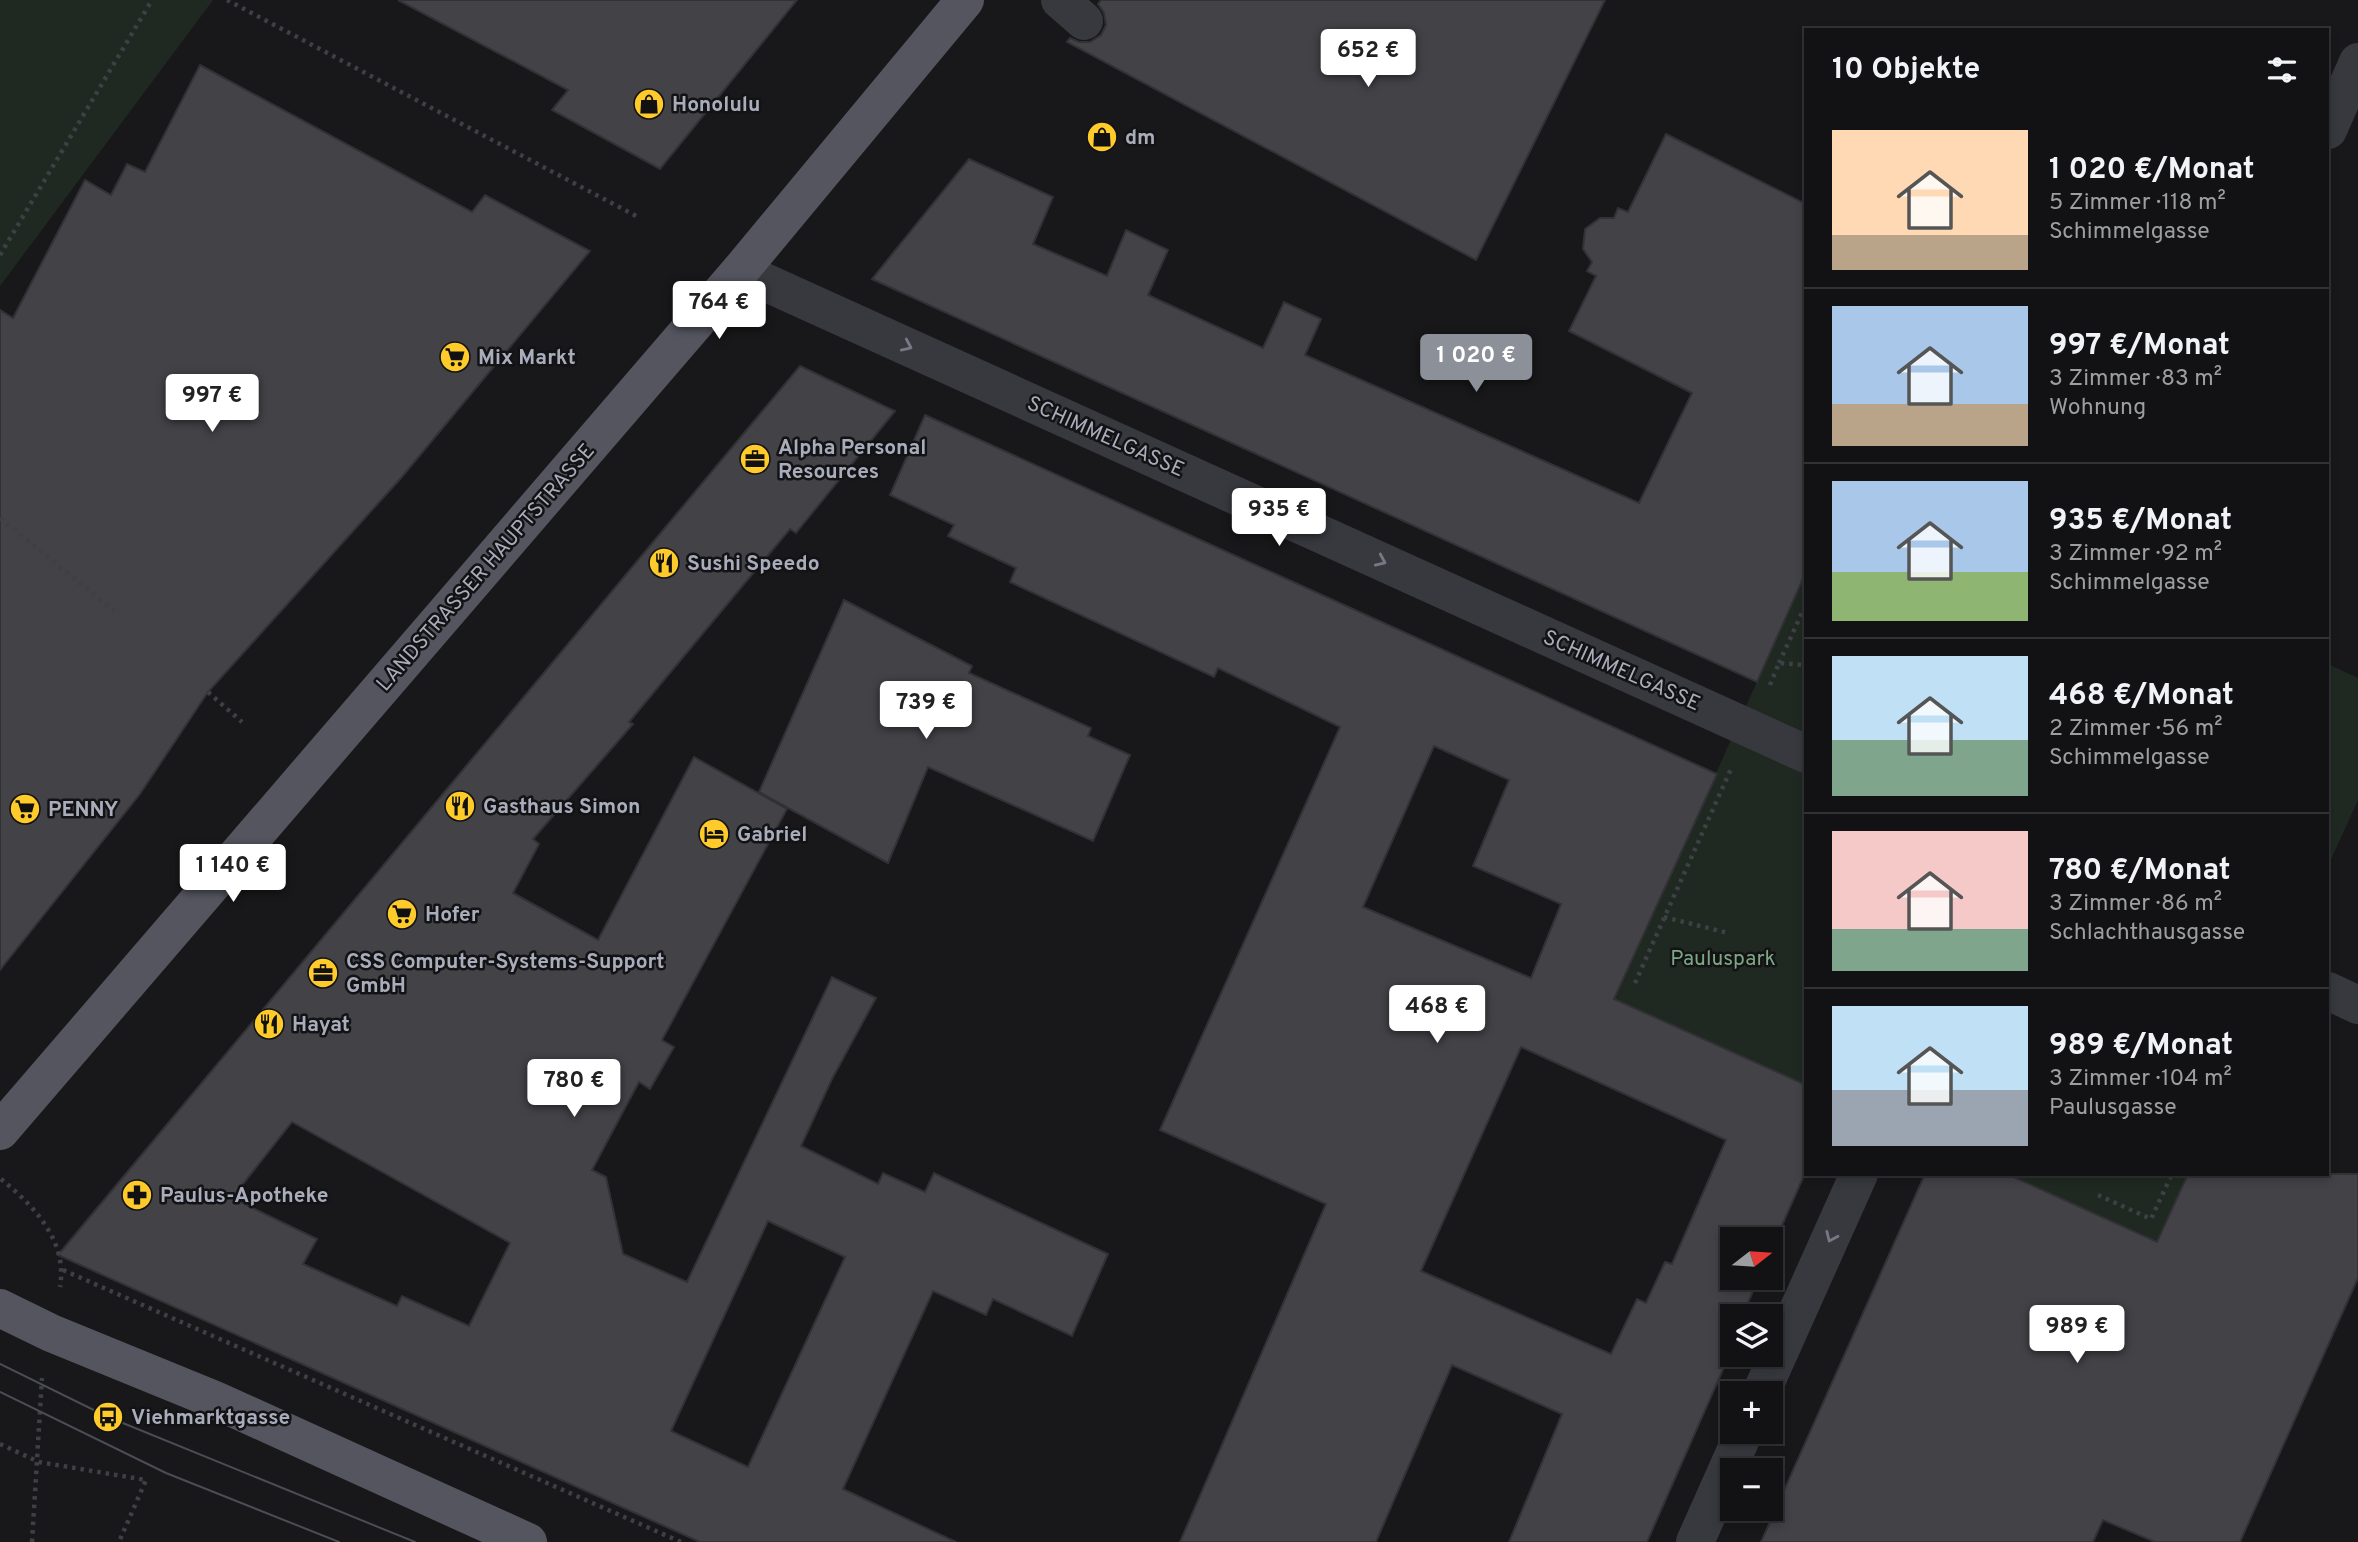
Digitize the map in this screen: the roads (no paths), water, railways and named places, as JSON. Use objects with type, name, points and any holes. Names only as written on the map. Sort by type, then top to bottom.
[{"type":"main road","name":"LANDSTRASSER HAUPTSTRASSE","points":[[0,1131],[740,271],[965,0]]},
{"type":"main road","points":[[0,1308],[51,1333],[227,1406],[533,1541]]},
{"type":"street","points":[[2329,128],[2358,62]]},
{"type":"street","name":"SCHIMMELGASSE","points":[[740,271],[1804,753]]},
{"type":"street","points":[[2329,991],[2358,1005]]},
{"type":"street","points":[[1767,1381],[1858,1176]]},
{"type":"street","points":[[1695,1542],[1739,1444]]},
{"type":"tram line","points":[[0,1364],[108,1417],[415,1542]]},
{"type":"tram line","points":[[0,1392],[166,1473],[339,1542]]},
{"type":"place","name":"Honolulu","points":[[649,104]]},
{"type":"place","name":"dm","points":[[1102,137]]},
{"type":"place","name":"Mix Markt","points":[[455,357]]},
{"type":"place","name":"Alpha Personal Resources","points":[[755,459]]},
{"type":"place","name":"Sushi Speedo","points":[[664,563]]},
{"type":"place","name":"Gasthaus Simon","points":[[460,806]]},
{"type":"place","name":"PENNY","points":[[25,809]]},
{"type":"place","name":"Gabriel","points":[[714,834]]},
{"type":"place","name":"Hofer","points":[[402,914]]},
{"type":"place","name":"CSS Computer-Systems-Support GmbH","points":[[323,973]]},
{"type":"place","name":"Hayat","points":[[269,1024]]},
{"type":"place","name":"Paulus-Apotheke","points":[[137,1195]]},
{"type":"place","name":"Viehmarktgasse","points":[[108,1417]]},
{"type":"park label","name":"Pauluspark","points":[[1723,958]]}]
